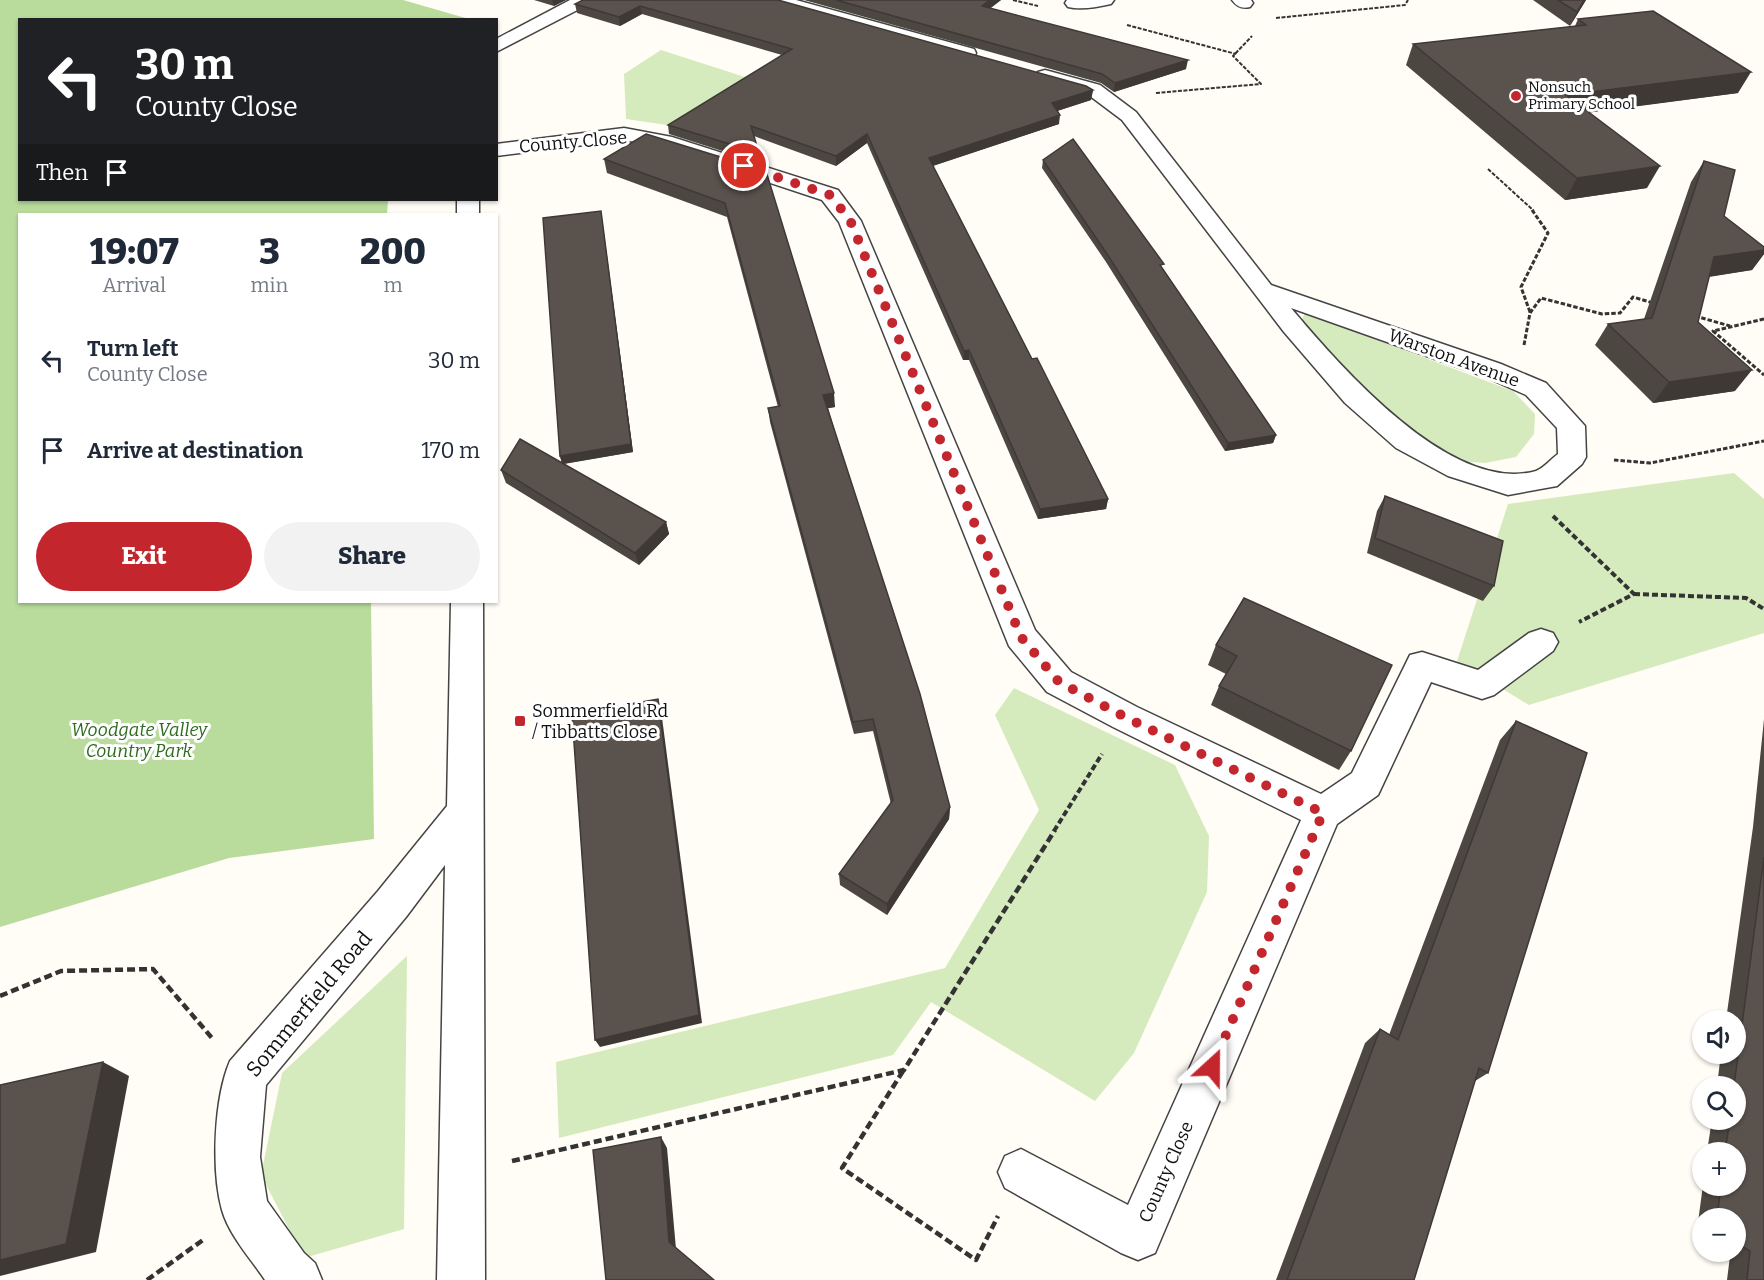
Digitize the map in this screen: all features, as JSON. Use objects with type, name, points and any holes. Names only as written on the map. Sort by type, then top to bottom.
[{"type":"street","points":[[498,46],[583,0]]},
{"type":"street","points":[[776,0],[983,58]]},
{"type":"street","points":[[1074,3],[1105,0]]},
{"type":"street","points":[[1026,70],[1094,89],[1129,116],[1262,290],[1355,397],[1406,441],[1458,469],[1508,485],[1547,479],[1572,457]]},
{"type":"street","name":"County Close","points":[[498,150],[624,134],[665,141],[830,195],[850,220],[1021,637],[1059,682],[1125,717],[1323,813],[1137,1236],[1021,1172]]},
{"type":"street","name":"Warston Avenue","points":[[1262,290],[1492,369],[1536,389],[1571,426],[1572,457]]},
{"type":"street","points":[[461,1280],[467,603]]},
{"type":"street","points":[[1323,813],[1365,784],[1422,665],[1482,685],[1541,642]]},
{"type":"street","name":"Sommerfield Road","points":[[298,1280],[287,1270],[245,1210],[237,1157],[245,1076],[392,904],[464,812]]},
{"type":"path","points":[[1269,19],[1405,5],[1408,0]]},
{"type":"path","points":[[1126,25],[1236,54]]},
{"type":"path","points":[[1108,98],[1261,84],[1233,56],[1256,33]]},
{"type":"path","points":[[1488,169],[1535,212],[1548,233],[1521,287],[1530,313]]},
{"type":"path","points":[[1492,369],[1520,360],[1530,313],[1541,298],[1602,314],[1620,313],[1633,297],[1654,304]]},
{"type":"path","points":[[1687,313],[1730,326]]},
{"type":"path","points":[[1764,319],[1713,331],[1764,375]]},
{"type":"path","points":[[1572,457],[1650,464],[1764,441]]},
{"type":"path","points":[[1508,485],[1561,521],[1634,594]]},
{"type":"path","points":[[1541,642],[1634,594],[1746,598],[1764,609]]},
{"type":"path","points":[[1021,1172],[976,1260],[843,1168],[1125,717]]},
{"type":"path","points":[[0,996],[61,971],[153,969],[245,1076]]},
{"type":"path","points":[[462,1172],[904,1070]]},
{"type":"path","points":[[147,1280],[245,1210]]},
{"type":"green space","name":"Woodgate Valley Country Park","points":[[0,0],[403,0],[466,18],[18,18],[18,201],[388,201],[387,213],[18,213],[18,603],[371,603],[374,839],[229,858],[0,927]]},
{"type":"green space","points":[[661,50],[748,78],[674,126],[626,119],[624,74]]},
{"type":"green space","points":[[1305,313],[1513,391],[1535,414],[1534,434],[1516,457],[1485,463],[1458,461],[1412,440],[1299,326]]},
{"type":"green space","points":[[1734,473],[1764,499],[1764,633],[1529,705],[1457,661],[1508,504]]},
{"type":"green space","points":[[1014,688],[1175,765],[1209,836],[1207,892],[1134,1053],[1095,1101],[931,1002],[893,1055],[559,1138],[556,1062],[945,968],[1039,810],[995,715]]},
{"type":"green space","points":[[407,956],[404,1229],[304,1258],[261,1175],[282,1073]]},
{"type":"building","points":[[583,0],[778,0],[1086,86],[1093,90],[1052,103],[1060,115],[929,158],[1032,359],[1037,358],[1108,499],[1040,509],[969,350],[964,351],[867,134],[836,156],[751,126],[759,153],[668,125],[792,49],[640,6],[619,17],[575,4]]},
{"type":"building","points":[[836,0],[990,0],[982,6],[1188,60],[1115,83],[1102,74]]},
{"type":"building","points":[[1558,0],[1584,0],[1577,12]]},
{"type":"building","points":[[1653,11],[1751,72],[1566,95],[1660,166],[1577,178],[1413,44],[1586,25],[1578,19]]},
{"type":"building","points":[[646,134],[766,171],[834,393],[823,395],[920,694],[950,807],[887,904],[839,874],[893,800],[873,719],[853,722],[768,408],[780,406],[725,203],[604,159]]},
{"type":"building","points":[[1073,139],[1164,264],[1160,265],[1276,435],[1228,443],[1107,254],[1043,160]]},
{"type":"building","points":[[1704,161],[1735,170],[1724,216],[1764,247],[1764,250],[1714,257],[1698,322],[1752,370],[1669,382],[1608,324],[1652,318]]},
{"type":"building","points":[[601,211],[631,444],[560,456],[543,218]]},
{"type":"building","points":[[520,439],[666,522],[635,553],[501,470]]},
{"type":"building","points":[[1385,496],[1503,541],[1494,586],[1375,538]]},
{"type":"building","points":[[1244,598],[1392,665],[1351,751],[1219,686],[1237,656],[1216,645]]},
{"type":"building","points":[[658,699],[699,1015],[595,1040],[572,714]]},
{"type":"building","points":[[1516,721],[1587,753],[1488,1073],[1479,1068],[1414,1280],[1287,1280],[1380,1029],[1398,1040]]},
{"type":"building","points":[[1764,857],[1764,1280],[1747,1280],[1750,1251],[1746,1249],[1746,1208],[1718,1208],[1720,1196],[1746,1196],[1746,1142],[1727,1142],[1728,1130],[1746,1130],[1746,1076],[1735,1076],[1737,1064],[1746,1064],[1746,1010],[1744,1010]]},
{"type":"building","points":[[103,1062],[66,1244],[0,1260],[0,1085]]},
{"type":"building","points":[[661,1137],[669,1242],[714,1280],[606,1280],[593,1150]]},
{"type":"place","name":"Nonsuch Primary School","points":[[1516,96]]},
{"type":"place","name":"Sommerfield Rd / Tibbatts Close","points":[[520,721]]},
{"type":"route","points":[[744,166],[830,195],[850,220],[1021,637],[1059,682],[1125,717],[1323,813],[1212,1067]]}]
